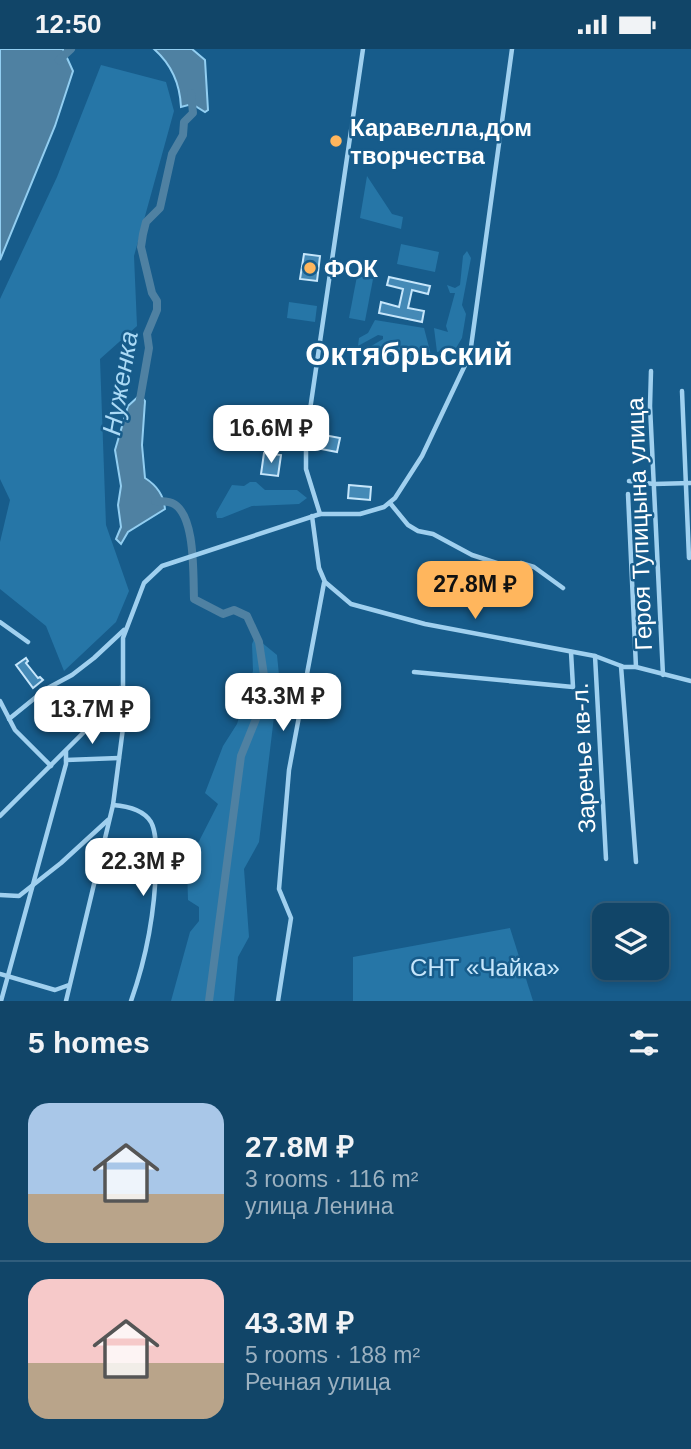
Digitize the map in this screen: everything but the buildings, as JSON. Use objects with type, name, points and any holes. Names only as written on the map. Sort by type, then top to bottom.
[{"type":"street","points":[[320,514],[306,469],[306,437],[363,49]]},
{"type":"street","points":[[66,1001],[113,805],[122,728],[121,687],[125,629],[149,576],[162,566],[183,558],[312,516],[369,512],[390,503],[422,456],[469,354],[512,49]]},
{"type":"street","name":"Героя Тупицына улица","points":[[651,371],[663,675]]},
{"type":"street","points":[[682,391],[689,483],[689,558]]},
{"type":"street","points":[[629,481],[654,484],[689,483]]},
{"type":"street","name":"Героя Тупицына улица","points":[[628,494],[636,667]]},
{"type":"street","points":[[390,503],[408,525],[418,531],[433,534],[472,555],[509,567],[521,563],[534,567],[563,587]]},
{"type":"street","points":[[312,516],[319,568],[325,582],[351,604],[425,624],[596,656],[624,667],[636,667],[691,681]]},
{"type":"street","points":[[278,1001],[291,918],[279,889],[289,770],[325,582]]},
{"type":"street","points":[[0,622],[28,642]]},
{"type":"street","points":[[9,719],[46,689],[72,675],[125,629]]},
{"type":"street","points":[[414,672],[573,687],[571,652]]},
{"type":"street","name":"Заречье кв-л.","points":[[596,656],[606,859]]},
{"type":"street","name":"Героя Тупицына улица","points":[[621,665],[636,862]]},
{"type":"street","points":[[0,816],[103,713],[121,687]]},
{"type":"street","points":[[0,701],[15,730],[51,766]]},
{"type":"street","points":[[1,1001],[66,760],[65,751]]},
{"type":"street","points":[[66,760],[119,758]]},
{"type":"street","points":[[113,805],[138,810],[151,823],[156,847],[155,905],[144,960],[131,1001]]},
{"type":"street","points":[[0,895],[19,896],[32,883],[61,863],[108,819]]},
{"type":"street","points":[[0,974],[55,990],[70,985]]},
{"type":"green space","points":[[101,65],[166,82],[174,111],[134,256],[137,326],[100,359],[106,525],[129,591],[116,622],[64,671],[46,626],[0,589],[0,542],[10,500],[0,479],[0,299],[57,177]]},
{"type":"green space","points":[[367,176],[392,214],[403,217],[401,229],[360,218]]},
{"type":"green space","points":[[401,244],[439,252],[435,272],[397,264]]},
{"type":"green space","points":[[467,251],[471,258],[462,305],[466,314],[462,338],[453,353],[446,350],[437,352],[434,328],[448,332],[446,326],[455,293],[450,293],[447,285],[455,288],[460,285],[463,256]]},
{"type":"green space","points":[[357,276],[373,279],[365,321],[349,318]]},
{"type":"green space","points":[[289,302],[317,306],[315,322],[287,318]]},
{"type":"green space","points":[[375,320],[424,328],[431,355],[429,365],[368,348],[383,339],[383,336],[378,335],[358,346],[359,338],[368,333]]},
{"type":"green space","points":[[256,482],[265,490],[297,490],[307,498],[299,504],[252,506],[217,518],[216,513],[232,485],[244,486]]},
{"type":"green space","points":[[255,637],[277,655],[279,675],[259,842],[244,869],[249,937],[238,957],[234,1001],[171,1001],[190,932],[199,921],[199,907],[188,900],[187,867],[197,865],[195,849],[218,804],[205,793],[223,746],[237,724],[253,671],[252,644]]},
{"type":"green space","name":"СНТ «Чайка»","points":[[510,928],[533,1001],[353,1001],[353,957]]},
{"type":"shaded area","points":[[0,49],[63,49],[73,71],[55,126],[0,260]]},
{"type":"shaded area","points":[[154,49],[192,49],[205,60],[208,110],[205,112],[192,104],[181,107],[174,75]]},
{"type":"shaded area","points":[[140,395],[145,401],[142,445],[145,478],[159,491],[165,509],[128,532],[121,544],[116,539],[121,527],[118,505],[121,486],[115,450],[128,406]]},
{"type":"waterway","name":"Нуженка","points":[[59,60],[71,49]]},
{"type":"waterway","name":"Нуженка","points":[[139,405],[149,348],[147,334],[157,310],[157,301],[152,293],[141,247],[143,234],[146,222],[160,208],[172,154],[183,135],[184,122],[193,113],[191,93]]},
{"type":"waterway","name":"Нуженка","points":[[155,501],[172,503],[180,509],[185,519],[192,546],[194,599],[223,614],[234,610],[247,616],[259,642],[265,682],[258,714],[241,756],[209,1001]]},
{"type":"place","name":"Каравелла,дом творчества","points":[[336,141]]},
{"type":"place","name":"ФОК","points":[[310,268]]},
{"type":"district","name":"Октябрьский","points":[[409,354]]}]
